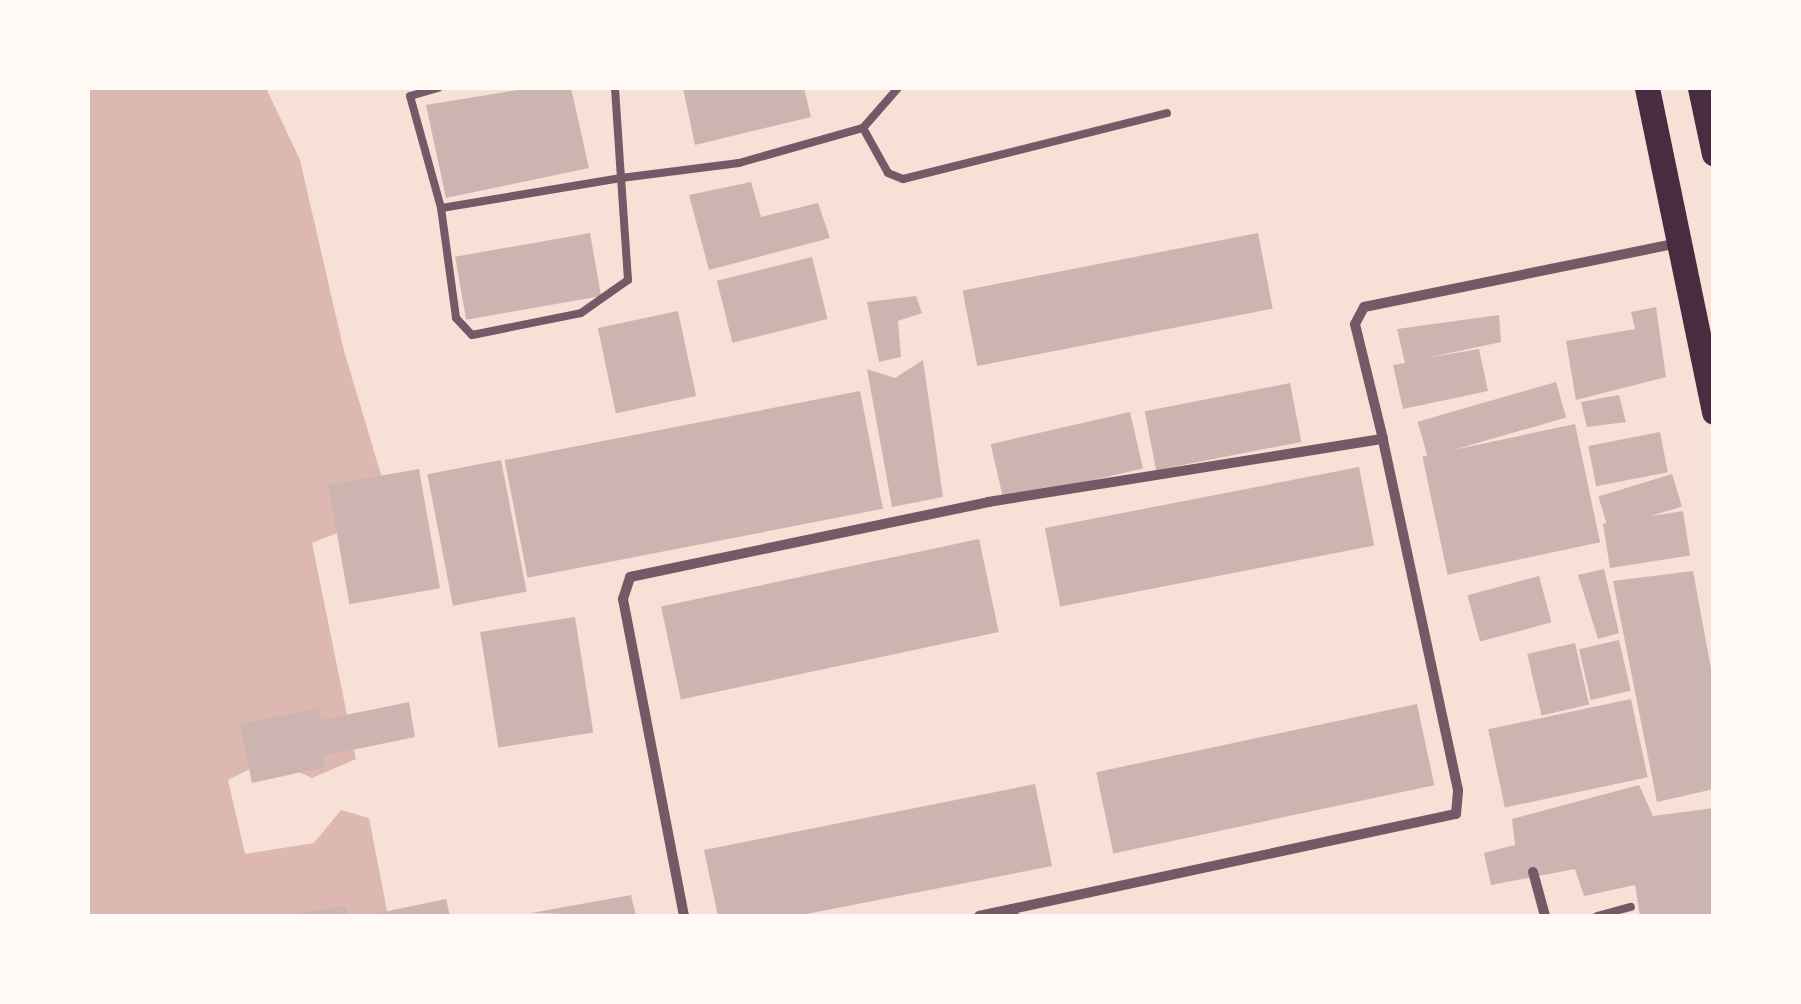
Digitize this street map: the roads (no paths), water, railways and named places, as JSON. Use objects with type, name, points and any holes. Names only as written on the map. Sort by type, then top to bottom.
[{"type":"main road","points":[[1647,88],[1714,412]]},
{"type":"main road","points":[[1700,88],[1714,154]]},
{"type":"street","points":[[979,916],[1013,913],[1439,822],[1456,814],[1458,790],[1355,324],[1364,307],[1679,243]]},
{"type":"street","points":[[684,916],[623,599],[630,577],[988,502],[1383,439]]},
{"type":"street","points":[[1533,872],[1545,916]]},
{"type":"lane","points":[[438,88],[410,96],[441,208],[456,318],[472,336],[581,313],[628,280],[614,88]]},
{"type":"lane","points":[[441,208],[621,178],[721,167],[863,128],[898,88]]},
{"type":"lane","points":[[863,128],[888,173],[904,179],[1167,113]]},
{"type":"lane","points":[[1597,916],[1631,907]]}]
